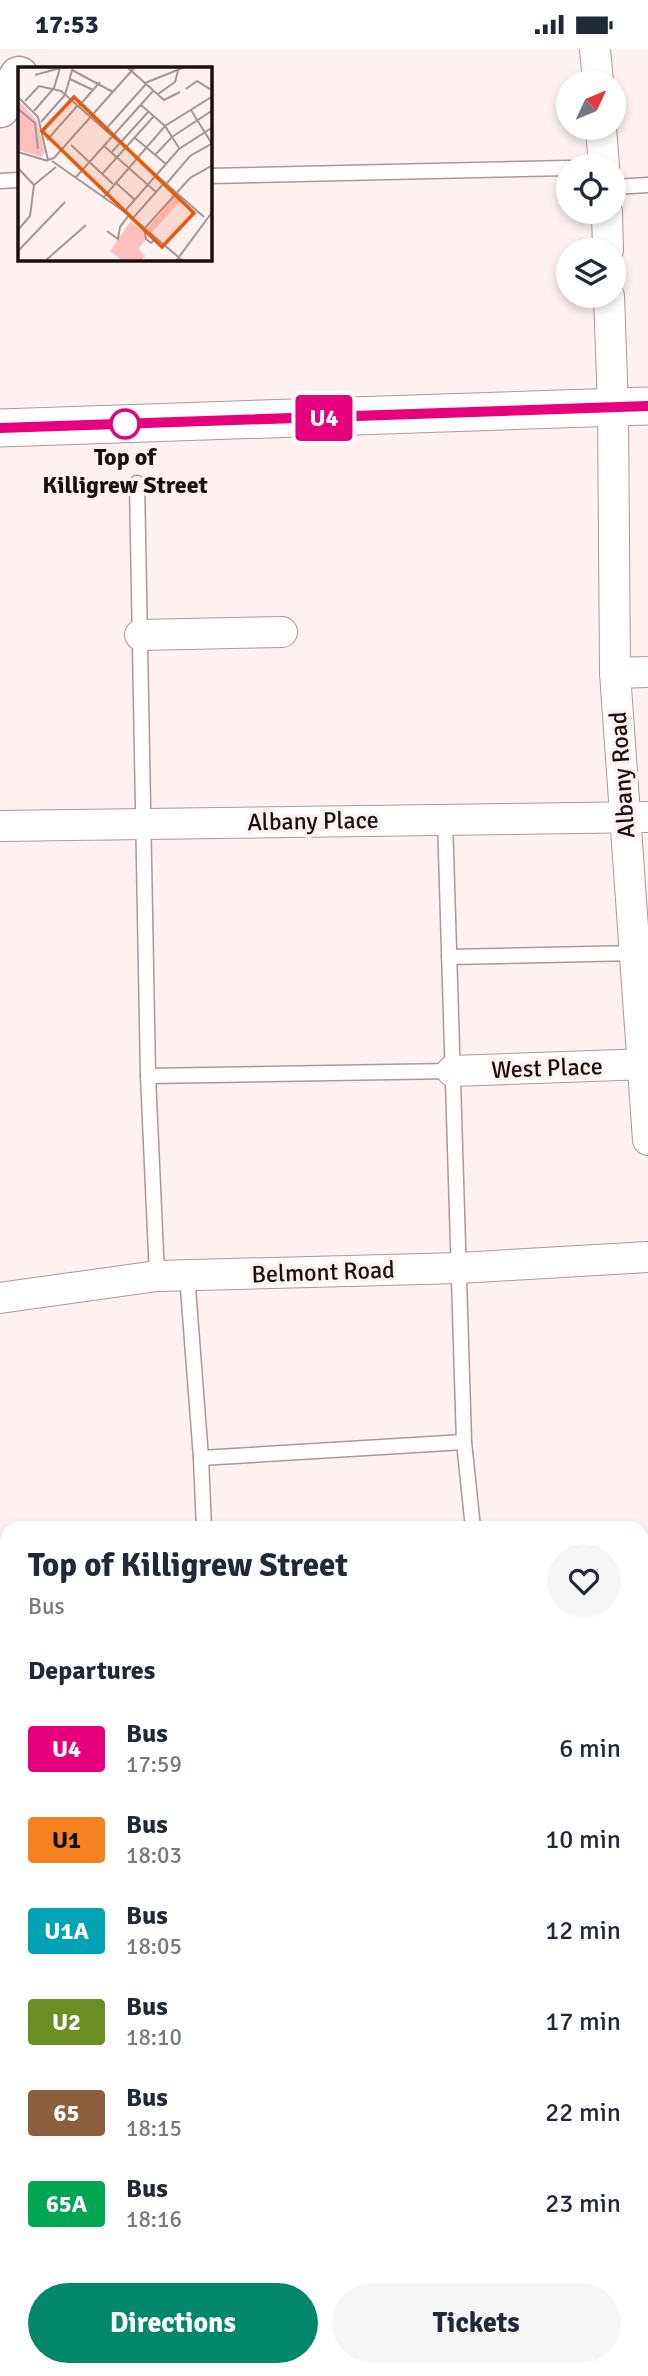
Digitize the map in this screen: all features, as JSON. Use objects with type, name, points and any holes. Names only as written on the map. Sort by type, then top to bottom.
[{"type":"main road","points":[[23,67],[32,49]]},
{"type":"main road","points":[[0,108],[18,78]]},
{"type":"street","points":[[595,49],[597,70]]},
{"type":"street","name":"Albany Road","points":[[612,308],[631,407],[615,673],[637,817],[648,1140]]},
{"type":"street","points":[[0,428],[631,407]]},
{"type":"street","points":[[140,635],[282,632]]},
{"type":"street","points":[[615,673],[648,672]]},
{"type":"street","name":"Albany Place","points":[[0,825],[637,817]]},
{"type":"street","name":"West Place","points":[[452,1071],[645,1065]]},
{"type":"street","name":"Belmont Road","points":[[0,1298],[157,1276],[459,1268],[648,1257]]},
{"type":"lane","points":[[212,176],[556,167]]},
{"type":"lane","points":[[0,181],[18,180]]},
{"type":"lane","points":[[626,186],[648,185]]},
{"type":"lane","points":[[138,483],[148,1076],[157,1276]]},
{"type":"lane","points":[[444,819],[464,1442],[472,1521]]},
{"type":"lane","points":[[449,957],[641,953]]},
{"type":"lane","points":[[148,1076],[452,1071]]},
{"type":"lane","points":[[187,1275],[204,1521]]},
{"type":"lane","points":[[201,1458],[464,1442]]},
{"type":"bus line","name":"U4","points":[[0,428],[648,406]]},
{"type":"place","name":"Top of Killigrew Street","points":[[125,424]]}]
